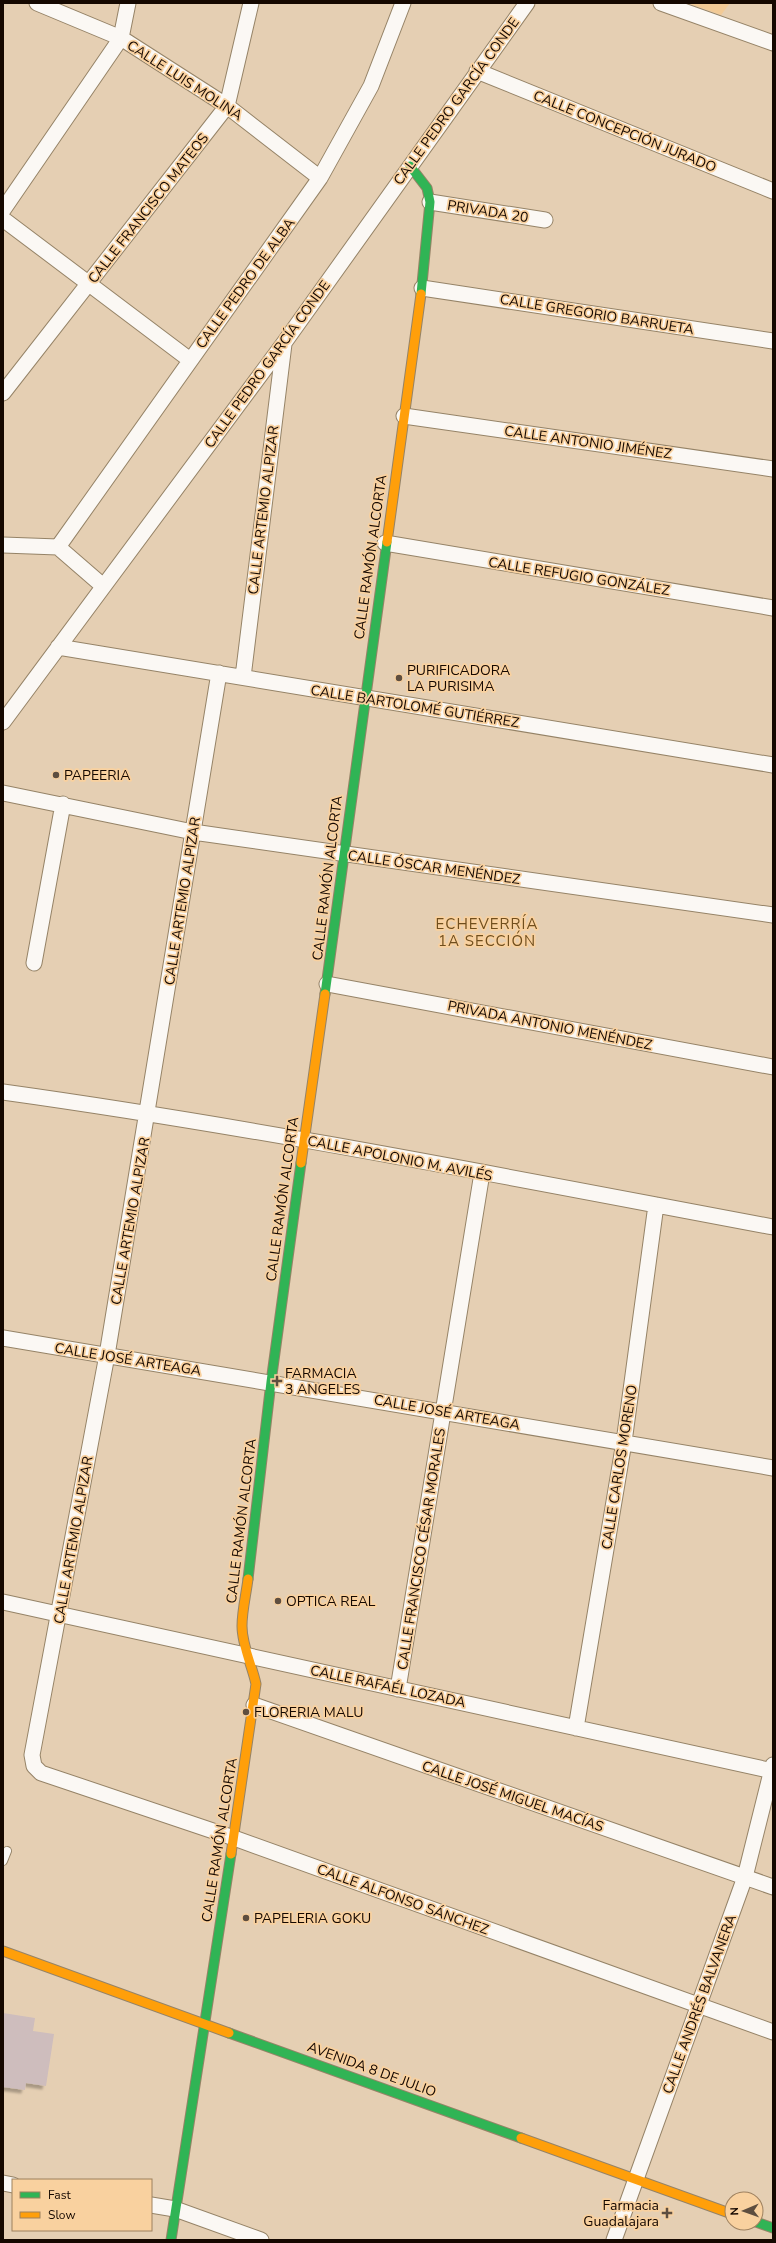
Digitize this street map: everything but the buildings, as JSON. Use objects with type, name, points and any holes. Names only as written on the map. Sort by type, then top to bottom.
[{"type":"street","name":"CALLE LUIS MOLINA","points":[[37,3],[121,38],[227,106],[320,178]]},
{"type":"street","points":[[3,210],[121,38],[128,3]]},
{"type":"street","name":"CALLE FRANCISCO MATEOS","points":[[4,389],[227,106],[251,3]]},
{"type":"street","name":"CALLE PEDRO DE ALBA","points":[[58,547],[320,178],[371,86],[403,3]]},
{"type":"street","name":"CALLE PEDRO GARCÍA CONDE","points":[[3,722],[102,586],[284,343],[527,3]]},
{"type":"street","points":[[661,3],[773,43]]},
{"type":"street","name":"CALLE CONCEPCIÓN JURADO","points":[[477,71],[773,191]]},
{"type":"street","name":"CALLE RAMÓN ALCORTA","points":[[171,2240],[254,1705],[256,1684],[253,1668],[247,1656],[242,1627],[271,1382],[327,984],[385,543],[422,288],[430,202],[427,188],[410,166]]},
{"type":"street","name":"PRIVADA 20","points":[[430,202],[545,220]]},
{"type":"street","points":[[3,219],[190,360]]},
{"type":"street","name":"CALLE GREGORIO BARRUETA","points":[[422,288],[773,341]]},
{"type":"street","name":"CALLE ARTEMIO ALPIZAR","points":[[243,677],[284,343]]},
{"type":"street","name":"CALLE ANTONIO JIMÉNEZ","points":[[404,416],[773,469]]},
{"type":"street","name":"CALLE REFUGIO GONZÁLEZ","points":[[385,543],[773,608]]},
{"type":"street","points":[[3,545],[58,547],[102,586]]},
{"type":"street","name":"CALLE BARTOLOMÉ GUTIÉRREZ","points":[[58,646],[773,765]]},
{"type":"street","name":"CALLE ARTEMIO ALPIZAR","points":[[34,1766],[32,1755],[60,1615],[107,1355],[148,1113],[219,673]]},
{"type":"street","name":"CALLE ÓSCAR MENÉNDEZ","points":[[3,793],[63,804],[193,832],[773,915]]},
{"type":"street","points":[[34,963],[63,804]]},
{"type":"street","name":"PRIVADA ANTONIO MENÉNDEZ","points":[[327,984],[773,1067]]},
{"type":"street","name":"CALLE APOLONIO M. AVILÉS","points":[[3,1092],[148,1113],[304,1139],[773,1227]]},
{"type":"street","name":"CALLE FRANCISCO CÉSAR MORALES","points":[[398,1689],[482,1173]]},
{"type":"street","name":"CALLE CARLOS MORENO","points":[[576,1728],[624,1442],[656,1205]]},
{"type":"street","name":"CALLE JOSÉ ARTEAGA","points":[[3,1338],[271,1382],[773,1468]]},
{"type":"street","name":"CALLE RAFAÉL LOZADA","points":[[3,1602],[576,1728],[773,1769]]},
{"type":"street","name":"CALLE JOSÉ MIGUEL MACÍAS","points":[[254,1705],[773,1887]]},
{"type":"street","name":"CALLE ALFONSO SÁNCHEZ","points":[[34,1766],[40,1773],[234,1838],[773,2032]]},
{"type":"street","name":"CALLE ANDRÉS BALVANERA","points":[[614,2240],[745,1878],[773,1769]]},
{"type":"street","name":"AVENIDA 8 DE JULIO","points":[[3,1951],[724,2211]]},
{"type":"street","points":[[152,2205],[176,2209],[261,2240]]},
{"type":"lane","points":[[3,1861],[6,1851]]},
{"type":"shaded area","points":[[687,3],[730,3],[721,15]]},
{"type":"traffic: fast","points":[[410,166],[427,188],[430,202],[421,294]]},
{"type":"traffic: fast","points":[[325,994],[387,542]]},
{"type":"traffic: fast","points":[[248,1579],[271,1382],[301,1163]]},
{"type":"traffic: fast","points":[[171,2240],[231,1854]]},
{"type":"traffic: fast","points":[[229,2033],[521,2138]]},
{"type":"traffic: fast","points":[[764,2225],[773,2228]]},
{"type":"traffic: slow","points":[[387,542],[421,294]]},
{"type":"traffic: slow","points":[[301,1163],[325,994]]},
{"type":"traffic: slow","points":[[231,1854],[256,1684],[242,1633],[248,1579]]},
{"type":"traffic: slow","points":[[3,1951],[229,2033]]},
{"type":"traffic: slow","points":[[521,2138],[724,2211]]},
{"type":"place","name":"PURIFICADORA LA PURISIMA","points":[[399,678]]},
{"type":"place","name":"PAPEERIA","points":[[56,775]]},
{"type":"place","name":"FARMACIA 3 ANGELES","points":[[277,1381]]},
{"type":"place","name":"OPTICA REAL","points":[[278,1601]]},
{"type":"place","name":"FLORERIA MALU","points":[[246,1712]]},
{"type":"place","name":"PAPELERIA GOKU","points":[[246,1918]]},
{"type":"place","name":"Farmacia Guadalajara","points":[[667,2213]]},
{"type":"district","name":"ECHEVERRÍA 1A SECCIÓN","points":[[487,932]]}]
